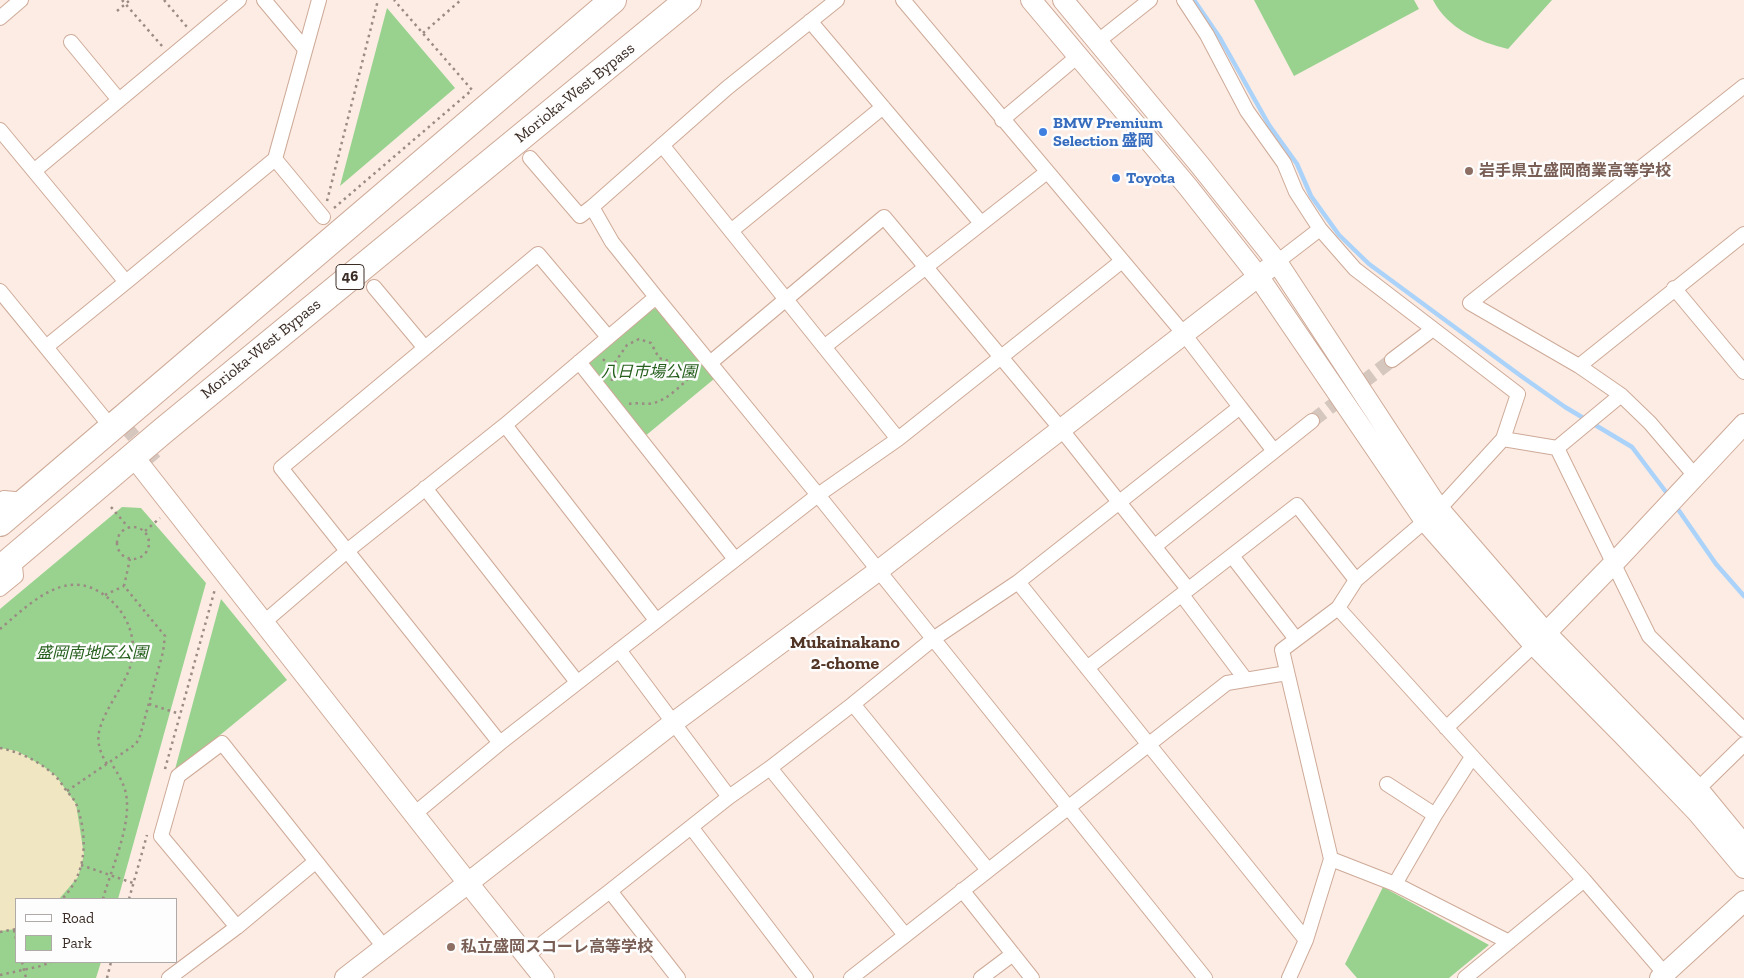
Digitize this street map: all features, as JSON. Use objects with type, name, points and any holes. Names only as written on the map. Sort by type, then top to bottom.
[{"type":"highway","name":"46","points":[[0,523],[613,0]]},
{"type":"highway","name":"Morioka-West Bypass","points":[[7,563],[133,456],[688,0]]},
{"type":"street","points":[[0,18],[21,0]]},
{"type":"street","points":[[34,171],[239,0]]},
{"type":"street","points":[[264,0],[305,49]]},
{"type":"street","points":[[46,347],[275,159],[319,0]]},
{"type":"street","points":[[530,158],[580,216],[727,88],[837,0]]},
{"type":"street","points":[[902,0],[1184,334],[1274,450]]},
{"type":"street","points":[[1031,0],[1188,187],[1258,276],[1432,515],[1540,640],[1690,805],[1744,868]]},
{"type":"street","points":[[1063,0],[1199,164],[1277,262],[1432,515]]},
{"type":"street","points":[[1097,42],[1150,0]]},
{"type":"street","points":[[1184,0],[1207,35],[1247,110],[1284,163],[1296,192],[1320,229],[1355,269],[1518,394],[1503,439],[1432,515],[1356,580],[1338,608],[1282,650],[1331,860],[1306,940],[1290,978]]},
{"type":"street","points":[[810,21],[981,223]]},
{"type":"street","points":[[71,42],[119,100]]},
{"type":"street","points":[[1002,120],[1078,56]]},
{"type":"street","points":[[1696,477],[1650,423],[1621,395],[1579,366],[1470,303],[1743,88]]},
{"type":"street","points":[[731,231],[882,107]]},
{"type":"street","points":[[0,130],[126,282]]},
{"type":"street","points":[[662,145],[898,439]]},
{"type":"street","points":[[275,159],[323,218]]},
{"type":"street","points":[[824,347],[1047,172]]},
{"type":"street","points":[[592,206],[612,242],[818,495],[1205,978]]},
{"type":"street","points":[[710,363],[884,217],[1061,429],[1154,546],[1246,680]]},
{"type":"street","points":[[345,978],[673,723],[878,571],[1320,229]]},
{"type":"street","points":[[1579,366],[1674,288],[1744,234]]},
{"type":"street","points":[[500,743],[281,468],[538,254],[608,337]]},
{"type":"street","points":[[413,815],[500,743],[656,620],[818,495],[898,439],[1122,261]]},
{"type":"street","points":[[374,287],[425,348]]},
{"type":"street","points":[[1674,288],[1744,372]]},
{"type":"street","points":[[0,291],[112,428]]},
{"type":"street","points":[[263,622],[347,551],[504,425],[656,297]]},
{"type":"street","points":[[1392,360],[1433,329]]},
{"type":"street","points":[[578,362],[735,559]]},
{"type":"street","points":[[1503,439],[1557,448],[1621,395]]},
{"type":"street","points":[[526,956],[933,640],[1018,582],[1240,407]]},
{"type":"street","points":[[1154,546],[1312,421]]},
{"type":"street","points":[[1446,728],[1540,640],[1744,424]]},
{"type":"street","points":[[504,425],[656,620]]},
{"type":"street","points":[[1557,448],[1649,636],[1744,730]]},
{"type":"street","points":[[133,456],[413,815],[544,978]]},
{"type":"street","points":[[425,488],[577,682]]},
{"type":"street","points":[[0,502],[4,498],[27,500]]},
{"type":"street","points":[[1087,668],[1297,505],[1356,580]]},
{"type":"street","points":[[1232,556],[1296,639]]},
{"type":"street","points":[[0,590],[16,576],[7,563]]},
{"type":"street","points":[[1018,582],[1306,940]]},
{"type":"street","points":[[1338,608],[1584,880],[1662,976],[1744,901]]},
{"type":"street","points":[[1540,640],[1698,790],[1744,845]]},
{"type":"street","points":[[619,650],[729,797]]},
{"type":"street","points":[[851,978],[1227,683],[1287,673]]},
{"type":"street","points":[[853,704],[988,870]]},
{"type":"street","points":[[237,927],[161,836],[178,776],[222,743],[384,948]]},
{"type":"street","points":[[1698,790],[1744,744]]},
{"type":"street","points":[[1395,884],[1435,815],[1472,757]]},
{"type":"street","points":[[770,768],[905,935]]},
{"type":"street","points":[[1387,784],[1435,815]]},
{"type":"street","points":[[691,827],[806,978]]},
{"type":"street","points":[[1331,860],[1395,884],[1508,942]]},
{"type":"street","points":[[168,978],[237,927],[315,862]]},
{"type":"street","points":[[1465,978],[1584,880]]},
{"type":"street","points":[[610,890],[678,978]]},
{"type":"street","points":[[962,890],[1032,978]]},
{"type":"street","points":[[981,978],[1013,954]]},
{"type":"path","points":[[122,0],[171,57]]},
{"type":"path","points":[[117,11],[130,0]]},
{"type":"path","points":[[164,0],[195,37]]},
{"type":"path","points":[[323,218],[378,0]]},
{"type":"path","points":[[323,218],[472,90],[394,0]]},
{"type":"path","points":[[423,33],[461,0]]},
{"type":"path","points":[[611,368],[627,345],[639,339],[651,343],[659,358],[673,362],[681,371],[683,382]]},
{"type":"path","points":[[678,368],[687,361]]},
{"type":"path","points":[[626,406],[634,403],[651,404],[664,400],[696,371]]},
{"type":"path","points":[[111,507],[128,527]]},
{"type":"path","points":[[145,531],[160,518]]},
{"type":"path","points":[[128,527],[140,528],[145,531],[150,540],[148,551],[140,558],[130,558],[120,552],[117,542],[121,532],[128,527]]},
{"type":"path","points":[[124,586],[130,558]]},
{"type":"path","points":[[165,770],[216,585]]},
{"type":"path","points":[[0,629],[36,599],[45,593],[61,587],[83,586],[92,588],[105,595],[127,620],[132,635],[132,659],[129,671],[100,728],[99,747],[107,764]]},
{"type":"path","points":[[105,595],[124,586]]},
{"type":"path","points":[[67,791],[136,744],[140,736],[163,652],[165,636],[124,586]]},
{"type":"path","points":[[148,704],[180,714]]},
{"type":"path","points":[[0,748],[17,751],[43,766],[56,776],[76,804],[83,835],[84,855],[78,877],[63,898]]},
{"type":"path","points":[[103,898],[122,839],[127,806],[126,793],[120,777],[111,762]]},
{"type":"path","points":[[129,898],[149,827]]},
{"type":"path","points":[[81,865],[133,883]]},
{"type":"path","points":[[0,932],[15,930]]},
{"type":"path","points":[[22,963],[26,978]]},
{"type":"path","points":[[0,975],[47,963]]},
{"type":"path","points":[[107,978],[111,963]]},
{"type":"green space","points":[[1254,0],[1414,0],[1419,9],[1294,76]]},
{"type":"green space","points":[[1433,0],[1552,0],[1508,49],[1465,33],[1447,19]]},
{"type":"green space","points":[[387,8],[455,88],[340,186]]},
{"type":"green space","name":"八日市場公園","points":[[649,308],[657,309],[714,379],[644,437],[587,362]]},
{"type":"green space","name":"盛岡南地区公園","points":[[122,507],[141,508],[206,583],[118,898],[15,898],[15,963],[101,963],[96,978],[0,978],[0,609]]},
{"type":"green space","points":[[221,599],[287,680],[174,773]]},
{"type":"green space","points":[[1383,887],[1489,945],[1449,978],[1357,978],[1345,964]]},
{"type":"sand","points":[[0,748],[17,751],[56,776],[76,804],[84,855],[78,877],[60,898],[15,898],[15,929],[0,931]]},
{"type":"waterway","points":[[1194,0],[1220,38],[1269,125],[1297,164],[1311,196],[1339,235],[1369,264],[1521,376],[1565,407],[1632,447],[1669,496]]},
{"type":"waterway","points":[[1675,505],[1716,564],[1744,596]]},
{"type":"tunnel","points":[[1312,421],[1392,360]]},
{"type":"tunnel","points":[[111,410],[155,461]]},
{"type":"place","name":"BMW Premium Selection 盛岡","points":[[1043,132]]},
{"type":"place","name":"岩手県立盛岡商業高等学校","points":[[1469,171]]},
{"type":"place","name":"Toyota","points":[[1116,178]]},
{"type":"place","name":"私立盛岡スコーレ高等学校","points":[[451,947]]},
{"type":"district","name":"Mukainakano 2-chome","points":[[845,653]]}]
